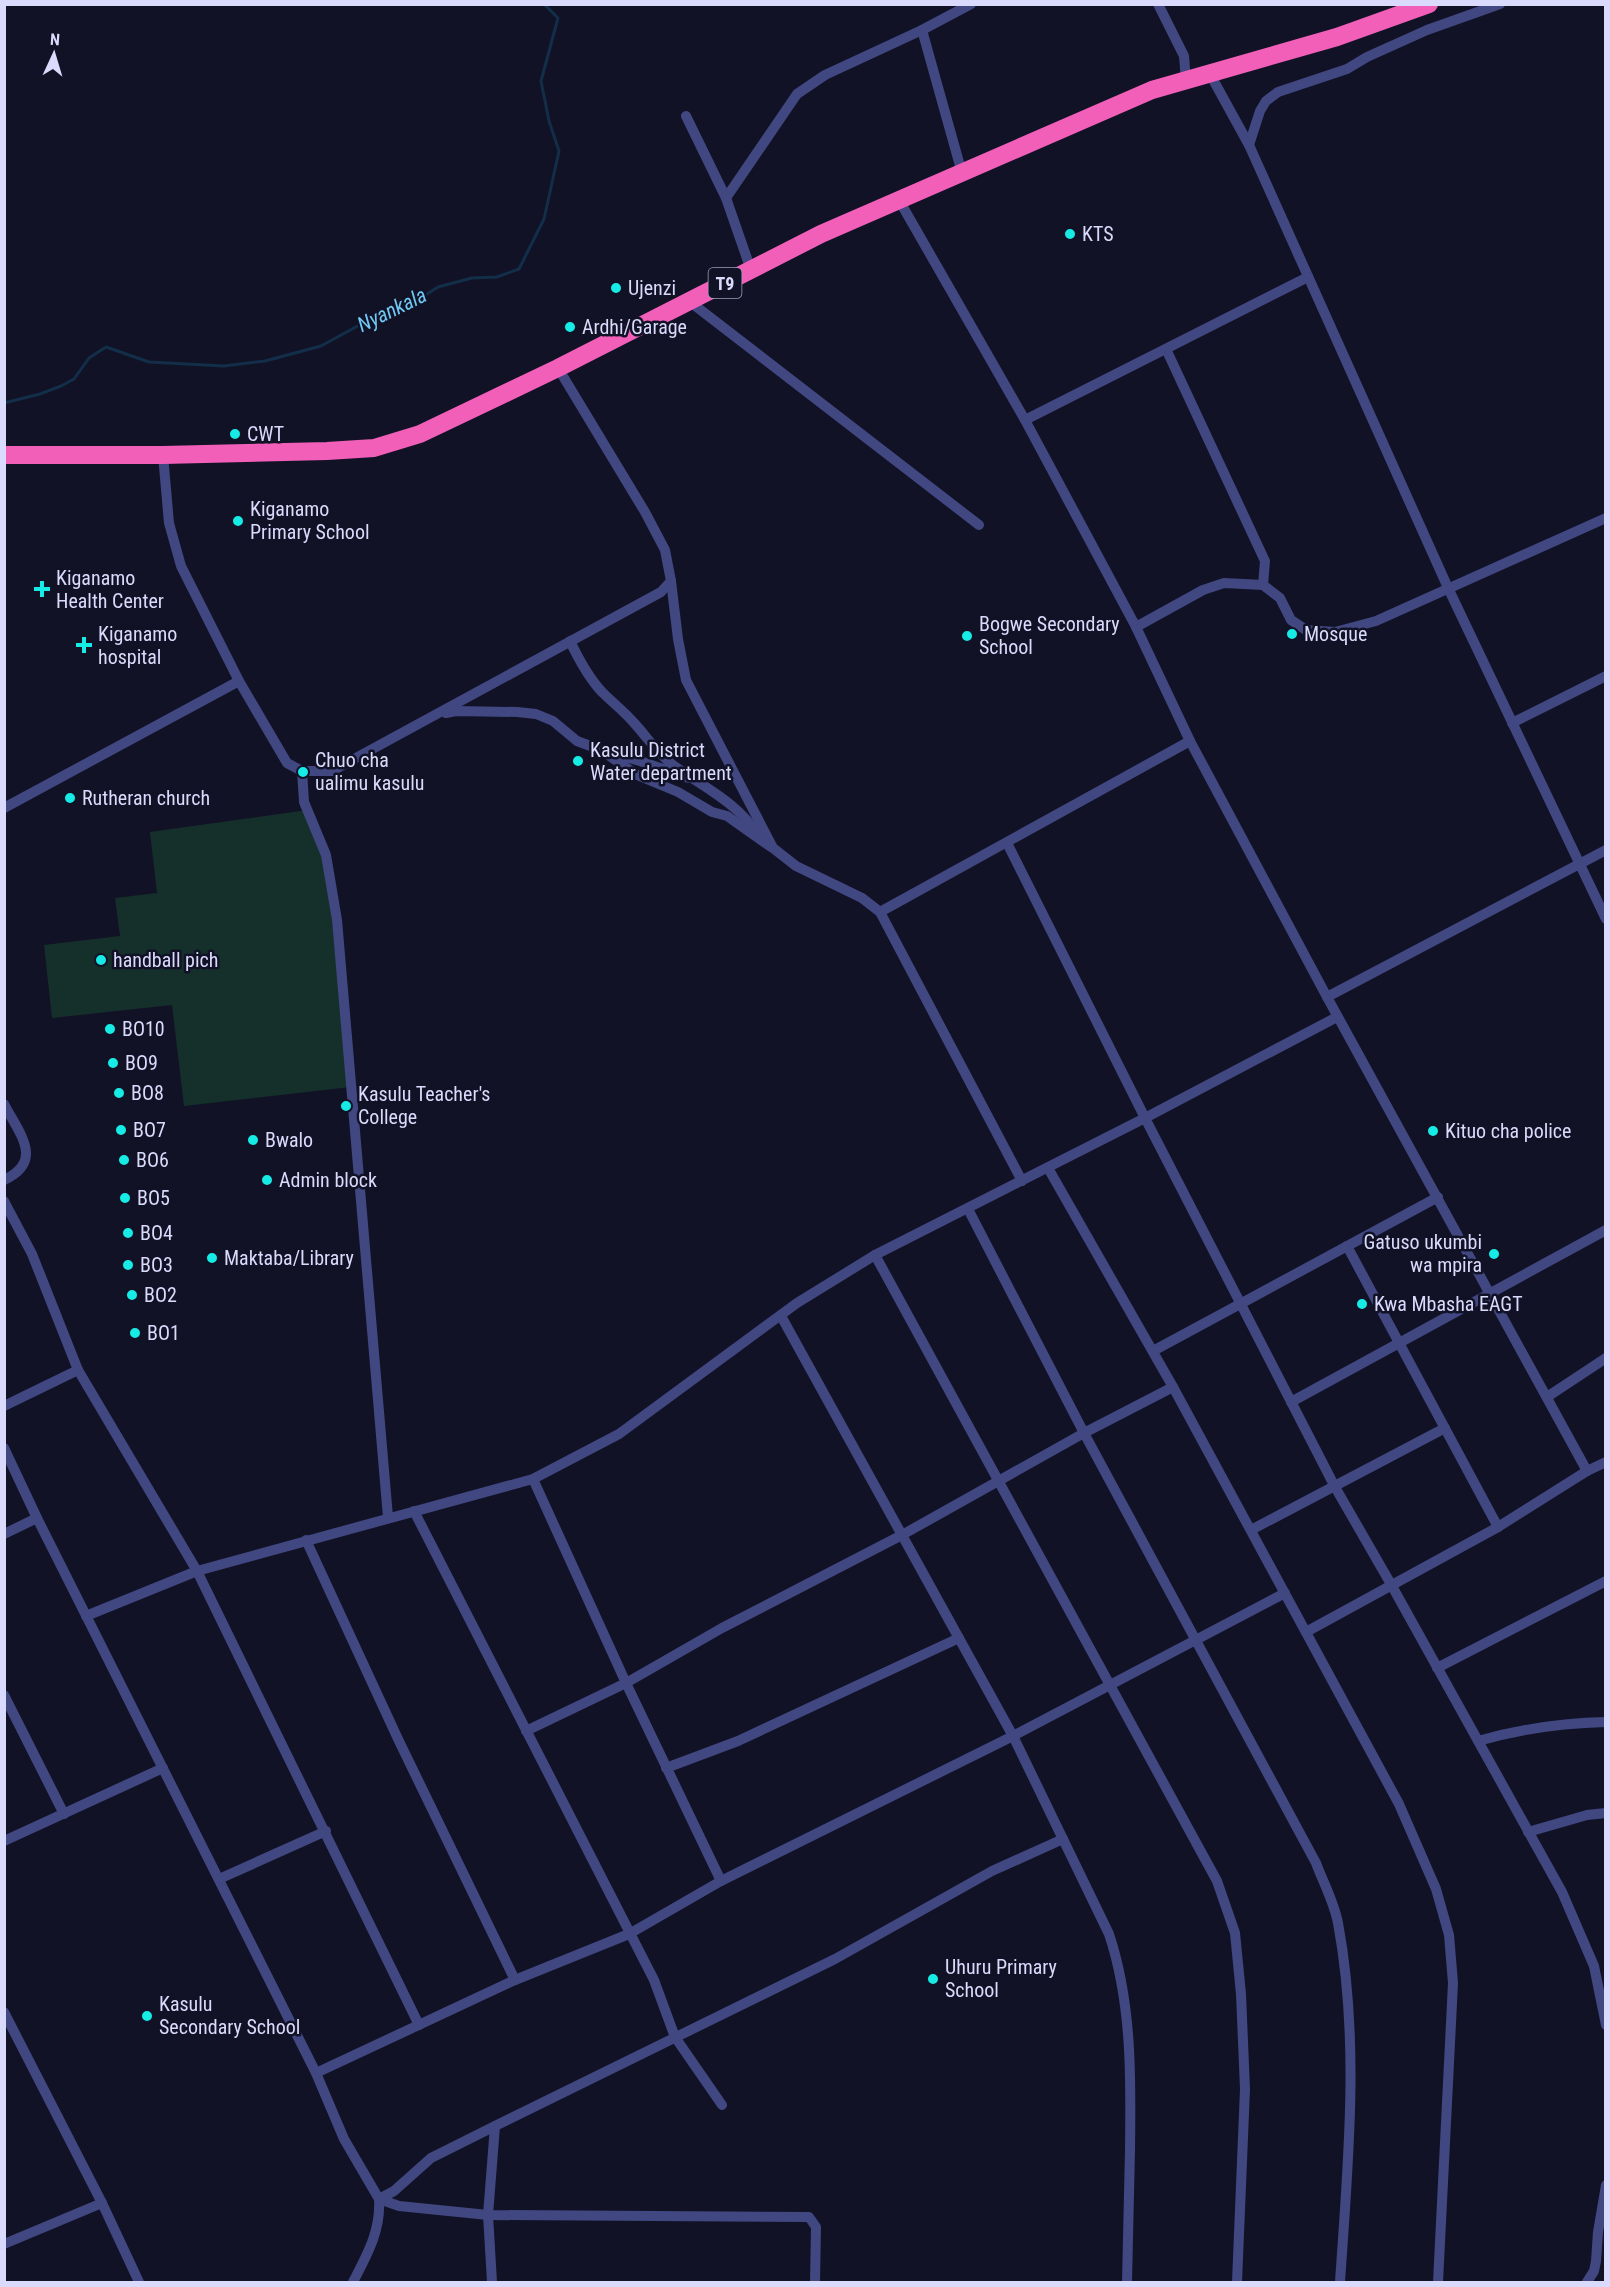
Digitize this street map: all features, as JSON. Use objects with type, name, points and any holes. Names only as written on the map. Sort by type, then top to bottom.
[{"type":"highway","name":"T9","points":[[4,455],[163,455],[374,448],[420,435],[558,368],[821,234],[1152,90],[1337,37],[1429,4]]},
{"type":"street","points":[[726,198],[797,94],[825,75],[922,30],[971,4]]},
{"type":"street","points":[[1158,4],[1184,56],[1186,81]]},
{"type":"street","points":[[1249,145],[1260,111],[1266,101],[1278,92],[1347,69],[1367,57],[1427,30],[1500,4]]},
{"type":"street","points":[[922,30],[962,173]]},
{"type":"street","points":[[1210,74],[1249,145],[1449,590],[1605,919]]},
{"type":"street","points":[[686,116],[726,198],[751,270]]},
{"type":"street","points":[[899,200],[1025,420],[1137,627],[1190,741],[1337,1017],[1587,1471]]},
{"type":"street","points":[[1025,420],[1308,277]]},
{"type":"street","points":[[689,301],[980,525]]},
{"type":"street","points":[[1166,349],[1265,561],[1263,585]]},
{"type":"street","points":[[558,368],[665,550],[686,680],[772,848]]},
{"type":"street","points":[[163,455],[169,523],[181,566],[238,681],[287,763],[302,771],[332,771],[661,592],[671,581]]},
{"type":"street","points":[[1137,627],[1203,590],[1224,583],[1263,585],[1280,598],[1292,620],[1306,630],[1335,632],[1376,621],[1605,518]]},
{"type":"street","points":[[570,641],[583,668],[603,693],[623,711],[671,764],[727,801],[749,822],[761,840]]},
{"type":"street","points":[[1512,723],[1605,676]]},
{"type":"street","points":[[4,808],[238,681]]},
{"type":"street","points":[[436,714],[456,711],[536,714],[553,721],[577,741],[640,761],[680,777],[696,779]]},
{"type":"street","points":[[880,912],[1190,741]]},
{"type":"street","points":[[601,750],[637,775],[678,792],[712,812],[727,816],[796,866],[862,897],[880,912],[1022,1182]]},
{"type":"street","points":[[302,771],[304,802],[327,855],[337,920],[388,1517]]},
{"type":"street","points":[[1007,843],[1145,1118],[1335,1487],[1562,1892],[1594,1966],[1605,2025]]},
{"type":"street","points":[[1327,997],[1605,850]]},
{"type":"street","points":[[86,1616],[197,1571],[533,1479],[619,1434],[797,1303],[875,1255],[1022,1182],[1337,1017]]},
{"type":"street","points":[[4,1104],[24,1142],[27,1159],[23,1168],[4,1180]]},
{"type":"street","points":[[1048,1168],[1153,1351],[1251,1530],[1399,1804],[1437,1888],[1449,1935],[1453,1983],[1438,2283]]},
{"type":"street","points":[[1153,1351],[1438,1197]]},
{"type":"street","points":[[4,1201],[32,1254],[78,1370],[197,1571],[419,2025]]},
{"type":"street","points":[[968,1209],[1084,1433],[1316,1863],[1337,1920],[1349,2016],[1352,2111],[1340,2283]]},
{"type":"street","points":[[1291,1402],[1605,1230]]},
{"type":"street","points":[[1347,1246],[1498,1527]]},
{"type":"street","points":[[875,1255],[1217,1881],[1235,1933],[1241,1994],[1245,2089],[1237,2283]]},
{"type":"street","points":[[781,1316],[1013,1736],[1109,1934],[1118,1960],[1129,2046],[1131,2094],[1127,2283]]},
{"type":"street","points":[[1547,1397],[1605,1358]]},
{"type":"street","points":[[4,1407],[78,1370]]},
{"type":"street","points":[[526,1731],[626,1683],[722,1628],[902,1535],[1084,1433],[1173,1387]]},
{"type":"street","points":[[1251,1530],[1445,1428]]},
{"type":"street","points":[[4,1448],[316,2073],[344,2139],[379,2199],[378,2229],[353,2283]]},
{"type":"street","points":[[1306,1632],[1498,1527],[1605,1462]]},
{"type":"street","points":[[533,1479],[626,1683],[721,1881]]},
{"type":"street","points":[[414,1510],[654,1980],[675,2037],[722,2105]]},
{"type":"street","points":[[4,1534],[37,1518]]},
{"type":"street","points":[[306,1540],[398,1739],[515,1980]]},
{"type":"street","points":[[1437,1668],[1605,1581]]},
{"type":"street","points":[[316,2073],[515,1980],[629,1934],[721,1881],[1013,1736],[1285,1593]]},
{"type":"street","points":[[666,1768],[738,1741],[959,1638]]},
{"type":"street","points":[[4,1695],[64,1814]]},
{"type":"street","points":[[1478,1741],[1543,1726],[1605,1722]]},
{"type":"street","points":[[4,1841],[163,1768]]},
{"type":"street","points":[[1528,1832],[1605,1812]]},
{"type":"street","points":[[219,1879],[326,1831]]},
{"type":"street","points":[[379,2199],[394,2192],[431,2158],[835,1959],[992,1871],[1063,1839]]},
{"type":"street","points":[[4,2012],[102,2204],[139,2283]]},
{"type":"street","points":[[492,2283],[488,2215],[495,2126]]},
{"type":"street","points":[[1587,2283],[1596,2261],[1605,2185]]},
{"type":"street","points":[[379,2199],[399,2206],[488,2215],[809,2217],[816,2227],[815,2283]]},
{"type":"street","points":[[4,2244],[102,2204]]},
{"type":"green space","points":[[308,810],[324,850],[351,1087],[184,1106],[172,1005],[52,1018],[44,945],[120,936],[115,898],[157,893],[150,832]]},
{"type":"waterway","name":"Nyankala","points":[[4,403],[40,394],[74,379],[89,358],[106,347],[149,362],[224,366],[265,361],[321,346],[376,316],[405,308],[438,287],[472,278],[497,277],[519,269],[544,219],[559,151],[549,121],[541,81],[558,18],[544,4]]},
{"type":"place","name":"KTS","points":[[1070,234]]},
{"type":"place","name":"Ujenzi","points":[[616,288]]},
{"type":"place","name":"Ardhi/Garage","points":[[570,327]]},
{"type":"place","name":"CWT","points":[[235,434]]},
{"type":"place","name":"Kiganamo Primary School","points":[[238,521]]},
{"type":"place","name":"Kiganamo Health Center","points":[[42,589]]},
{"type":"place","name":"Mosque","points":[[1292,634]]},
{"type":"place","name":"Bogwe Secondary School","points":[[967,636]]},
{"type":"place","name":"Kiganamo hospital","points":[[84,645]]},
{"type":"place","name":"Kasulu District Water department","points":[[578,761]]},
{"type":"place","name":"Chuo cha ualimu kasulu","points":[[303,772]]},
{"type":"place","name":"Rutheran church","points":[[70,798]]},
{"type":"place","name":"handball pich","points":[[101,960]]},
{"type":"place","name":"BO10","points":[[110,1029]]},
{"type":"place","name":"BO9","points":[[113,1063]]},
{"type":"place","name":"BO8","points":[[119,1093]]},
{"type":"place","name":"Kasulu Teacher's College","points":[[346,1106]]},
{"type":"place","name":"BO7","points":[[121,1130]]},
{"type":"place","name":"Kituo cha police","points":[[1433,1131]]},
{"type":"place","name":"Bwalo","points":[[253,1140]]},
{"type":"place","name":"BO6","points":[[124,1160]]},
{"type":"place","name":"Admin block","points":[[267,1180]]},
{"type":"place","name":"BO5","points":[[125,1198]]},
{"type":"place","name":"BO4","points":[[128,1233]]},
{"type":"place","name":"Gatuso ukumbi wa mpira","points":[[1494,1254]]},
{"type":"place","name":"Maktaba/Library","points":[[212,1258]]},
{"type":"place","name":"BO3","points":[[128,1265]]},
{"type":"place","name":"BO2","points":[[132,1295]]},
{"type":"place","name":"Kwa Mbasha EAGT","points":[[1362,1304]]},
{"type":"place","name":"BO1","points":[[135,1333]]},
{"type":"place","name":"Uhuru Primary School","points":[[933,1979]]},
{"type":"place","name":"Kasulu Secondary School","points":[[147,2016]]}]
